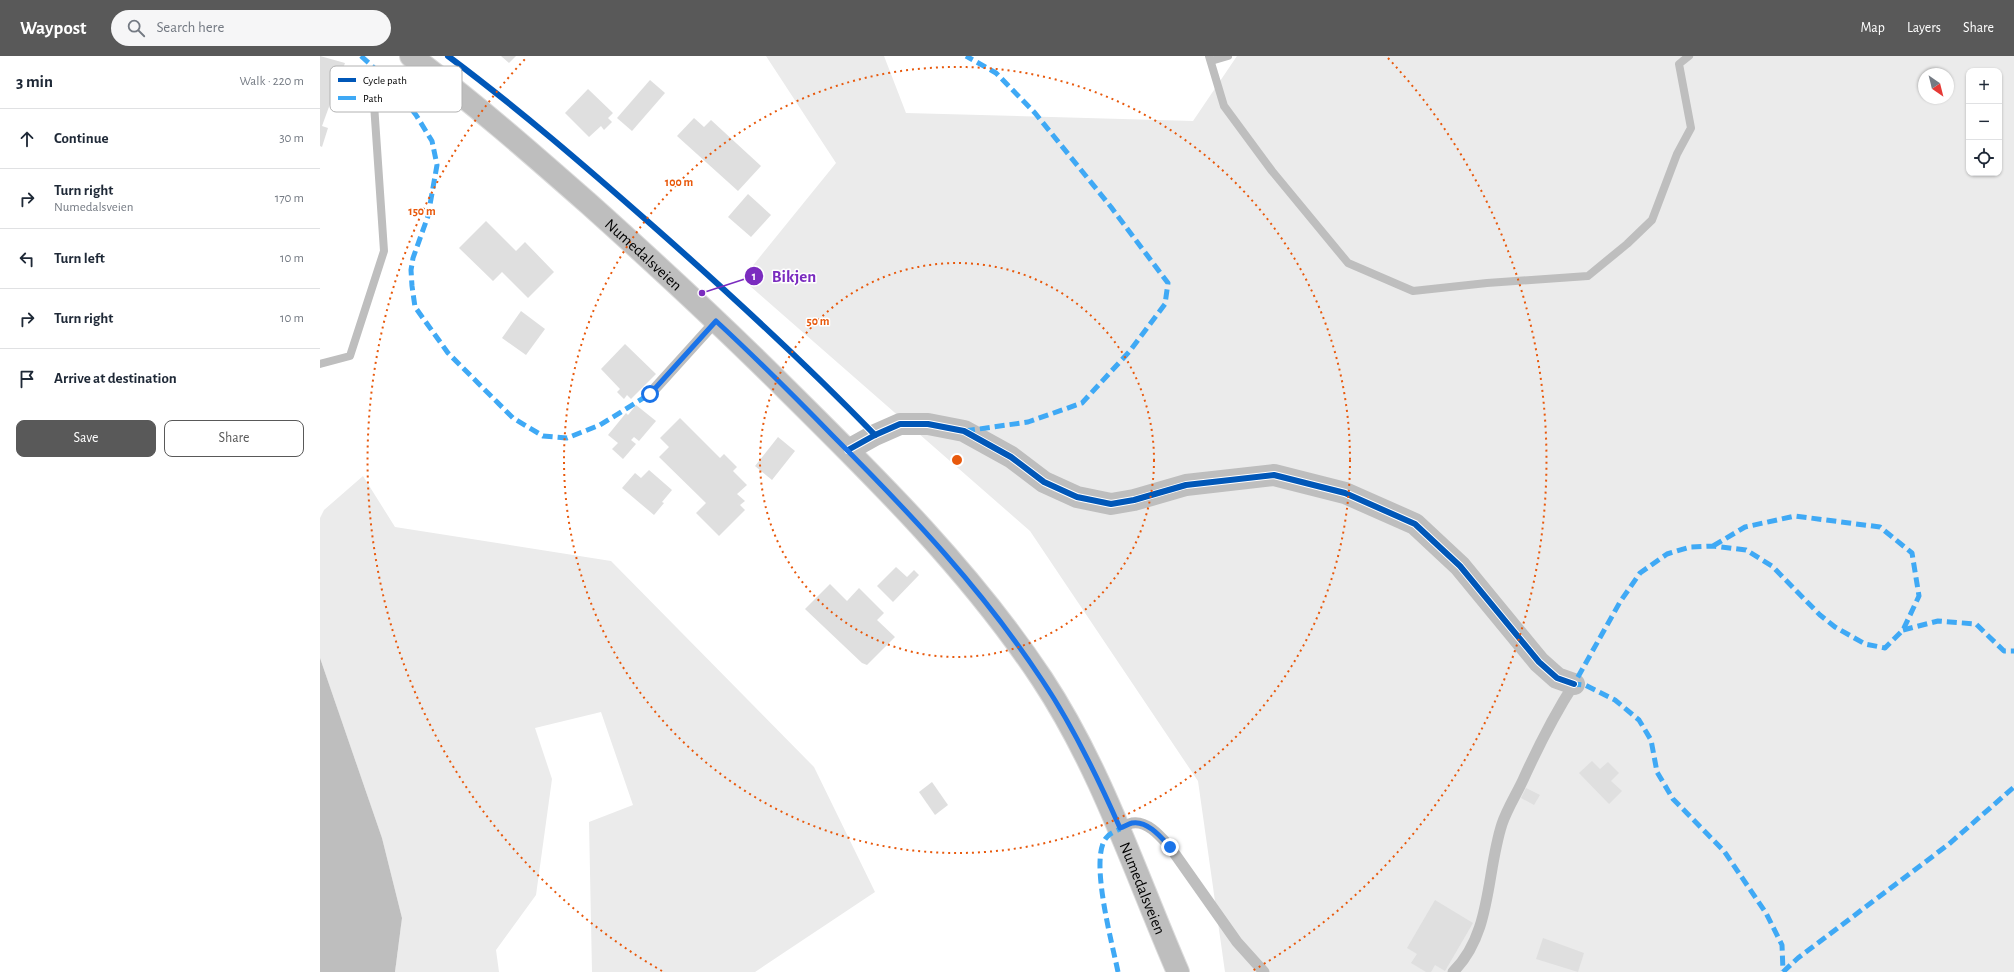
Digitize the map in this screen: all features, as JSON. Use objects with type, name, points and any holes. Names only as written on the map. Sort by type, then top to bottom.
[{"type":"main road","name":"Numedalsveien","points":[[411,56],[424,66]]},
{"type":"main road","name":"Numedalsveien","points":[[462,95],[543,163],[716,321],[848,450],[905,509],[956,566],[1009,633],[1043,681],[1068,722],[1120,828],[1178,972]]},
{"type":"main road","points":[[848,450],[875,435],[900,424],[928,424],[964,431],[1011,457],[1044,482],[1077,497],[1111,504],[1134,500],[1186,485],[1274,475],[1345,493],[1416,524],[1460,566],[1539,662],[1557,678],[1574,684]]},
{"type":"lane","points":[[650,394],[716,321]]},
{"type":"lane","points":[[1453,972],[1465,955],[1474,938],[1487,903],[1494,854],[1503,822],[1554,715],[1574,684]]},
{"type":"lane","points":[[1120,828],[1133,823],[1142,824],[1159,835],[1170,847],[1237,942],[1264,972]]},
{"type":"shaded area","points":[[766,56],[884,56],[906,113],[1193,121],[1237,56],[2014,56],[2014,972],[1225,972],[1198,781],[1030,531],[742,279],[836,163]]},
{"type":"shaded area","points":[[363,476],[395,527],[611,561],[814,767],[875,892],[755,972],[592,972],[589,822],[633,805],[601,712],[535,728],[552,779],[536,895],[496,950],[499,972],[395,972],[402,918],[382,838],[320,658],[320,518],[324,510]]},
{"type":"shaded area","points":[[320,658],[382,838],[402,918],[395,972],[320,972]]},
{"type":"building","points":[[320,56],[345,63],[344,66],[330,66],[330,104],[322,126],[328,128],[322,147],[320,146]]},
{"type":"building","points":[[501,56],[516,56],[509,63]]},
{"type":"building","points":[[650,80],[665,93],[632,131],[617,118]]},
{"type":"building","points":[[588,89],[613,113],[608,118],[612,122],[604,130],[601,126],[589,137],[565,113]]},
{"type":"building","points":[[694,118],[704,127],[711,120],[761,166],[738,191],[677,136]]},
{"type":"building","points":[[748,194],[771,215],[751,237],[728,217]]},
{"type":"building","points":[[486,221],[516,251],[525,242],[554,272],[528,298],[502,272],[493,281],[459,248]]},
{"type":"building","points":[[521,311],[545,329],[526,355],[502,338]]},
{"type":"building","points":[[625,344],[656,374],[631,399],[627,395],[624,399],[617,392],[620,389],[601,369]]},
{"type":"building","points":[[636,405],[656,421],[639,441],[634,437],[631,440],[636,444],[623,459],[612,449],[618,443],[608,435],[626,413],[628,415]]},
{"type":"building","points":[[680,418],[720,458],[724,454],[737,467],[733,471],[747,485],[737,494],[745,501],[740,505],[745,510],[719,536],[696,513],[706,503],[659,457],[669,447],[660,438]]},
{"type":"building","points":[[778,437],[795,451],[772,480],[755,466]]},
{"type":"building","points":[[649,470],[672,490],[654,515],[622,488],[635,473],[641,478]]},
{"type":"building","points":[[896,567],[907,577],[914,570],[919,575],[893,602],[877,586]]},
{"type":"building","points":[[830,584],[847,601],[859,588],[884,613],[877,620],[895,637],[867,665],[862,663],[805,609]]},
{"type":"building","points":[[1592,761],[1600,769],[1608,762],[1619,773],[1611,781],[1622,791],[1609,804],[1579,773]]},
{"type":"building","points":[[932,782],[948,805],[935,815],[919,792]]},
{"type":"building","points":[[1526,788],[1540,795],[1534,805],[1521,798]]},
{"type":"building","points":[[1435,900],[1473,923],[1445,971],[1435,965],[1431,972],[1426,972],[1411,963],[1417,954],[1407,948]]},
{"type":"building","points":[[1543,938],[1584,953],[1578,972],[1536,959]]},
{"type":"waterway","points":[[1209,56],[1224,106],[1272,171],[1348,263],[1413,291],[1487,283],[1588,276],[1627,244],[1652,220],[1677,154],[1691,128],[1679,64],[1689,56]]},
{"type":"waterway","points":[[1211,61],[1228,56]]},
{"type":"waterway","points":[[320,364],[350,356],[384,251],[375,112]]},
{"type":"marked path","points":[[361,56],[372,66]]},
{"type":"marked path","points":[[965,431],[1028,422],[1082,403],[1129,352],[1165,304],[1168,283],[1111,207],[1035,113],[996,73],[966,56]]},
{"type":"marked path","points":[[414,112],[432,141],[437,165],[428,216],[413,258],[411,270],[412,286],[415,307],[448,353],[513,418],[543,436],[567,438],[600,425],[650,394]]},
{"type":"marked path","points":[[1713,546],[1745,527],[1795,516],[1880,527],[1912,553],[1919,596],[1903,630],[1885,648],[1865,644],[1835,627],[1820,615],[1772,566],[1746,550],[1713,546],[1690,547],[1667,554],[1640,573],[1620,602],[1574,684],[1585,685],[1615,700],[1639,720],[1651,740],[1657,772],[1673,799],[1724,851],[1766,913],[1782,945],[1783,971]]},
{"type":"marked path","points":[[1903,630],[1938,621],[1976,624],[2004,651],[2014,651]]},
{"type":"marked path","points":[[1783,972],[1798,958],[1949,844],[2014,787]]},
{"type":"marked path","points":[[1118,972],[1107,923],[1100,862],[1102,847],[1107,837],[1111,833],[1120,829]]},
{"type":"cycle path","points":[[448,56],[461,66]]},
{"type":"cycle path","points":[[462,67],[552,139],[681,251],[794,354],[875,435]]},
{"type":"cycle path","points":[[848,450],[875,435],[900,424],[928,424],[964,431],[1011,457],[1044,482],[1077,497],[1111,504],[1134,500],[1186,485],[1274,475],[1345,493],[1415,524],[1460,566],[1539,662],[1557,678],[1574,684]]},
{"type":"place","name":"Bikjen","points":[[702,293]]},
{"type":"route","points":[[650,394],[716,321],[848,450],[905,509],[956,566],[997,616],[1043,681],[1068,722],[1120,828],[1133,823],[1142,824],[1149,827],[1159,835],[1170,847]]}]
